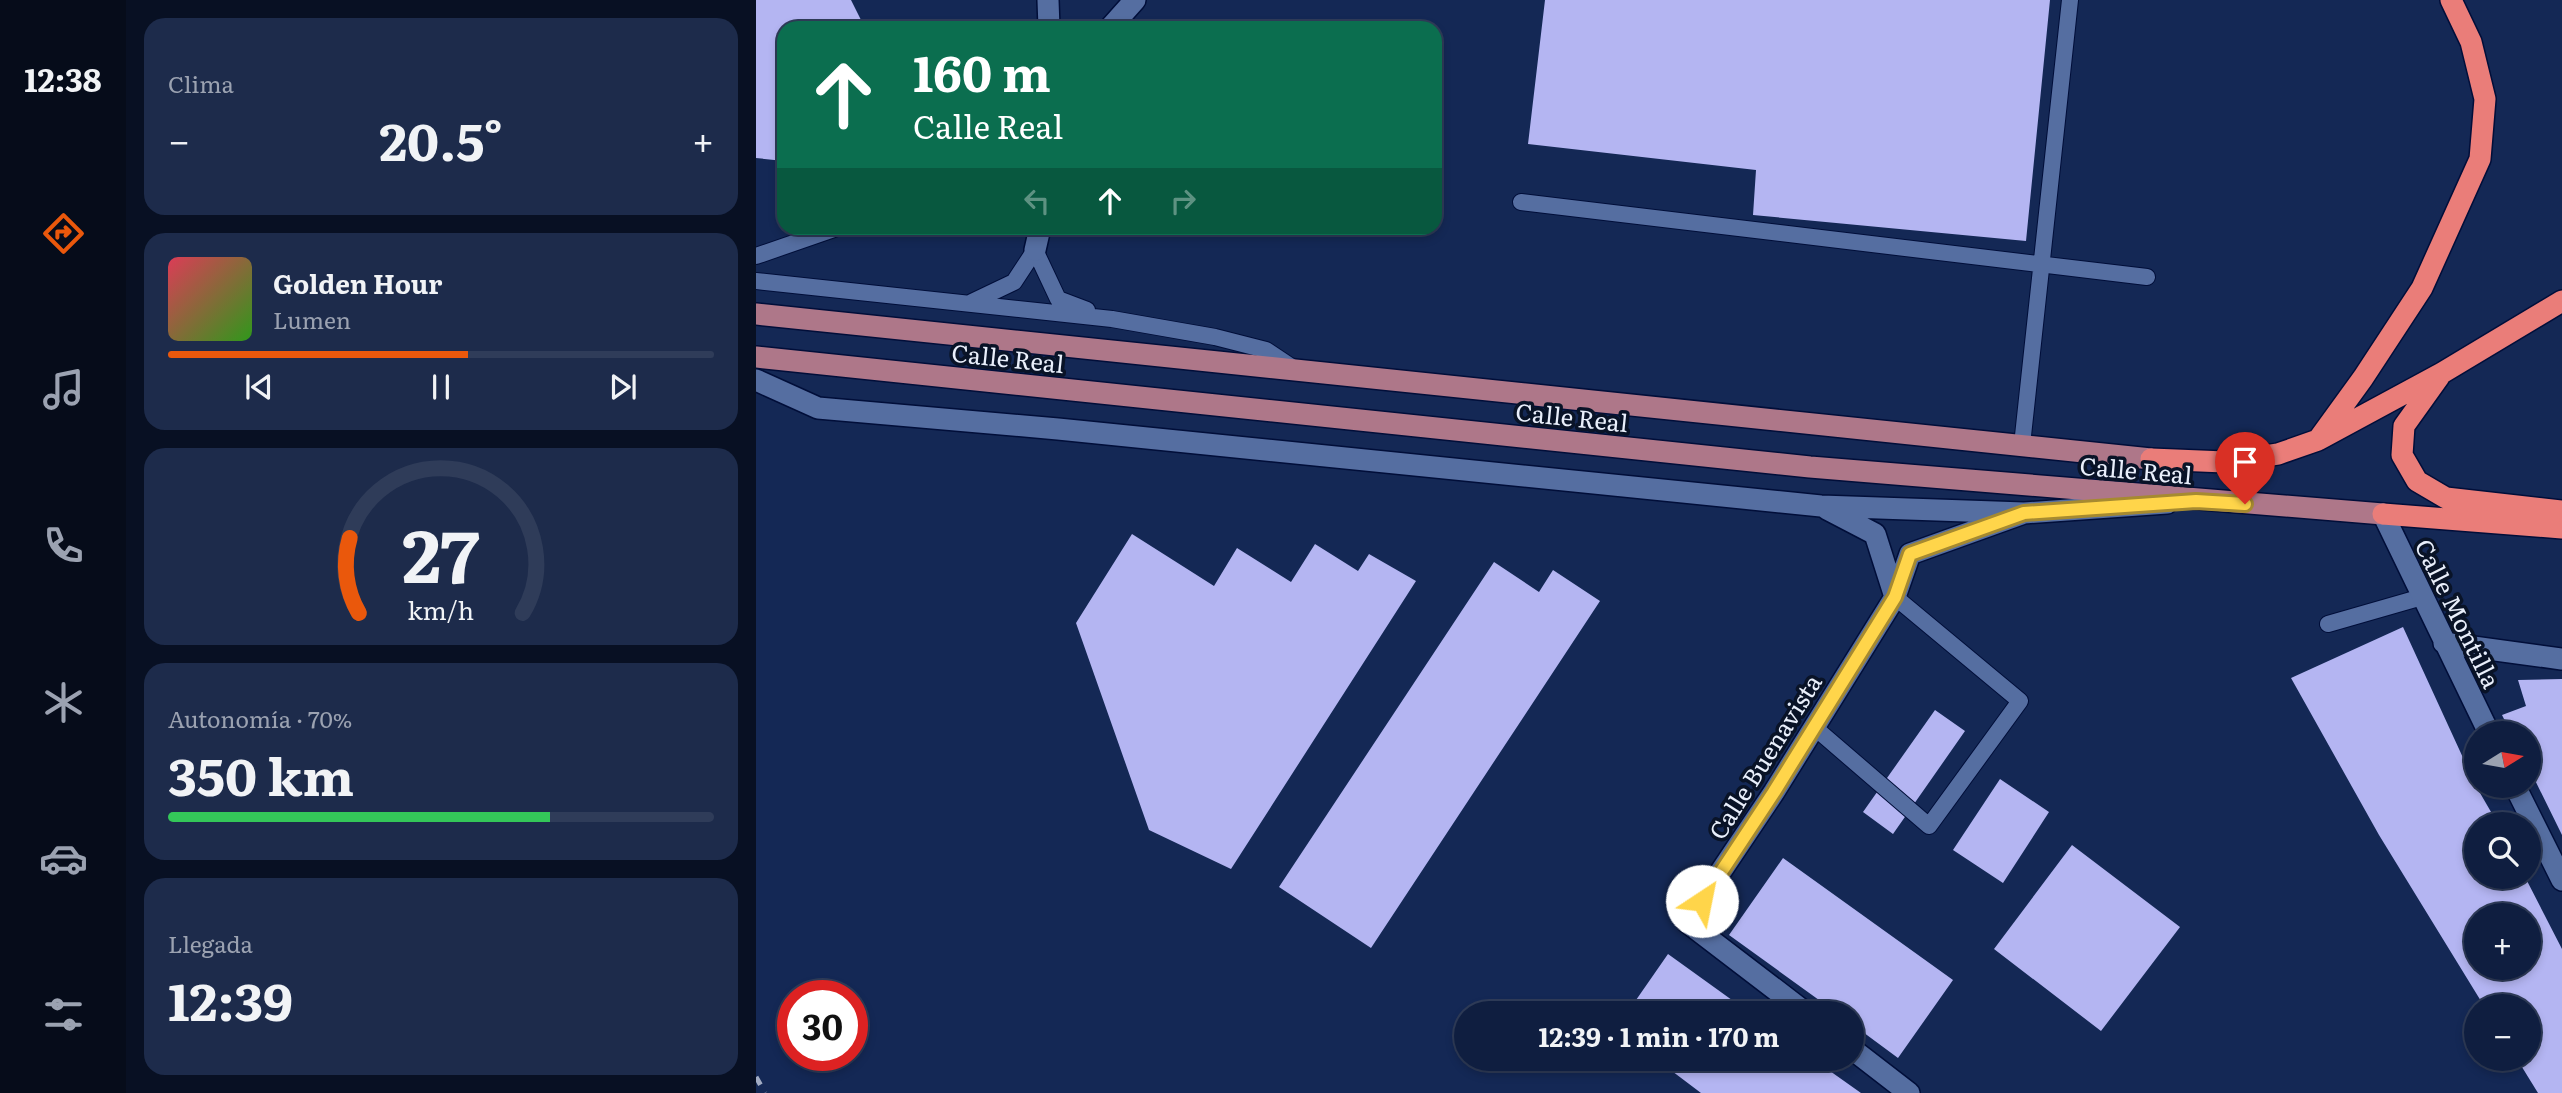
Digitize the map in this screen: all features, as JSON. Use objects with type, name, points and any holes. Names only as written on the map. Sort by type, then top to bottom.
[{"type":"highway","points":[[2318,440],[2363,378],[2421,288],[2480,159],[2485,99],[2471,42],[2451,0]]},
{"type":"highway","points":[[2151,459],[2225,462],[2278,454],[2318,440],[2442,373],[2562,301]]},
{"type":"highway","points":[[2442,373],[2404,426],[2402,455],[2417,481],[2446,498],[2562,511]]},
{"type":"highway","points":[[2384,514],[2562,528]]},
{"type":"main road","name":"Calle Real","points":[[756,314],[2151,459]]},
{"type":"main road","name":"Calle Real","points":[[756,357],[1810,467],[2196,501],[2384,514]]},
{"type":"street","points":[[1048,0],[1049,21]]},
{"type":"street","points":[[1116,21],[1135,0]]},
{"type":"street","points":[[1035,250],[1038,235]]},
{"type":"street","points":[[756,380],[818,408],[1058,429],[1821,506],[2024,513]]},
{"type":"street","name":"Calle Buenavista","points":[[1789,1001],[1687,922],[1895,597],[1910,554],[2024,513],[2196,501]]},
{"type":"street","points":[[1821,506],[1875,534],[1895,597]]},
{"type":"street","name":"Calle Montilla","points":[[2384,514],[2483,721]]},
{"type":"street","points":[[2444,643],[2562,659]]},
{"type":"street","points":[[2521,798],[2562,880]]},
{"type":"street","points":[[1864,1058],[1909,1093]]},
{"type":"lane","points":[[2022,445],[2070,0]]},
{"type":"lane","points":[[1521,202],[2147,277]]},
{"type":"lane","points":[[756,256],[817,235]]},
{"type":"lane","points":[[972,302],[1014,282],[1035,250]]},
{"type":"lane","points":[[1035,250],[1058,299],[1112,319]]},
{"type":"lane","points":[[756,281],[1112,319],[1215,337],[1266,350],[1295,370]]},
{"type":"lane","points":[[1814,727],[1929,825],[2020,701],[1895,597]]},
{"type":"lane","points":[[2328,624],[2422,597]]},
{"type":"building","points":[[756,0],[851,0],[862,21],[777,21],[777,160],[756,158]]},
{"type":"building","points":[[1545,0],[2050,0],[2026,241],[1753,215],[1756,170],[1528,144]]},
{"type":"building","points":[[1132,534],[1214,586],[1237,548],[1291,582],[1315,544],[1358,571],[1369,554],[1416,581],[1231,869],[1149,830],[1076,623]]},
{"type":"building","points":[[1494,562],[1539,592],[1553,570],[1600,601],[1371,948],[1279,887]]},
{"type":"building","points":[[2403,627],[2464,760],[2464,798],[2483,798],[2491,812],[2464,812],[2464,889],[2531,889],[2538,903],[2464,903],[2464,973],[2379,835],[2291,678]]},
{"type":"building","points":[[2562,679],[2562,835],[2541,792],[2541,721],[2505,721],[2502,715],[2526,706],[2518,680]]},
{"type":"building","points":[[1935,710],[1965,731],[1893,834],[1863,812]]},
{"type":"building","points":[[2000,779],[2049,812],[2003,883],[1953,850]]},
{"type":"building","points":[[2072,845],[2180,927],[2101,1031],[1994,949]]},
{"type":"building","points":[[1783,858],[1953,980],[1898,1058],[1864,1033],[1864,1001],[1820,1001],[1729,935]]},
{"type":"building","points":[[2541,908],[2562,949],[2562,1093],[2538,1093],[2524,1071],[2541,1071],[2541,994],[2477,994],[2468,980],[2541,980]]},
{"type":"building","points":[[1668,954],[1733,1001],[1635,1001]]},
{"type":"building","points":[[1672,1071],[1830,1071],[1861,1093],[1701,1093]]},
{"type":"railway","points":[[756,1077],[765,1093]]},
{"type":"route","points":[[1702,901],[1774,792],[1895,597],[1910,554],[2024,513],[2196,501],[2245,504]]}]
